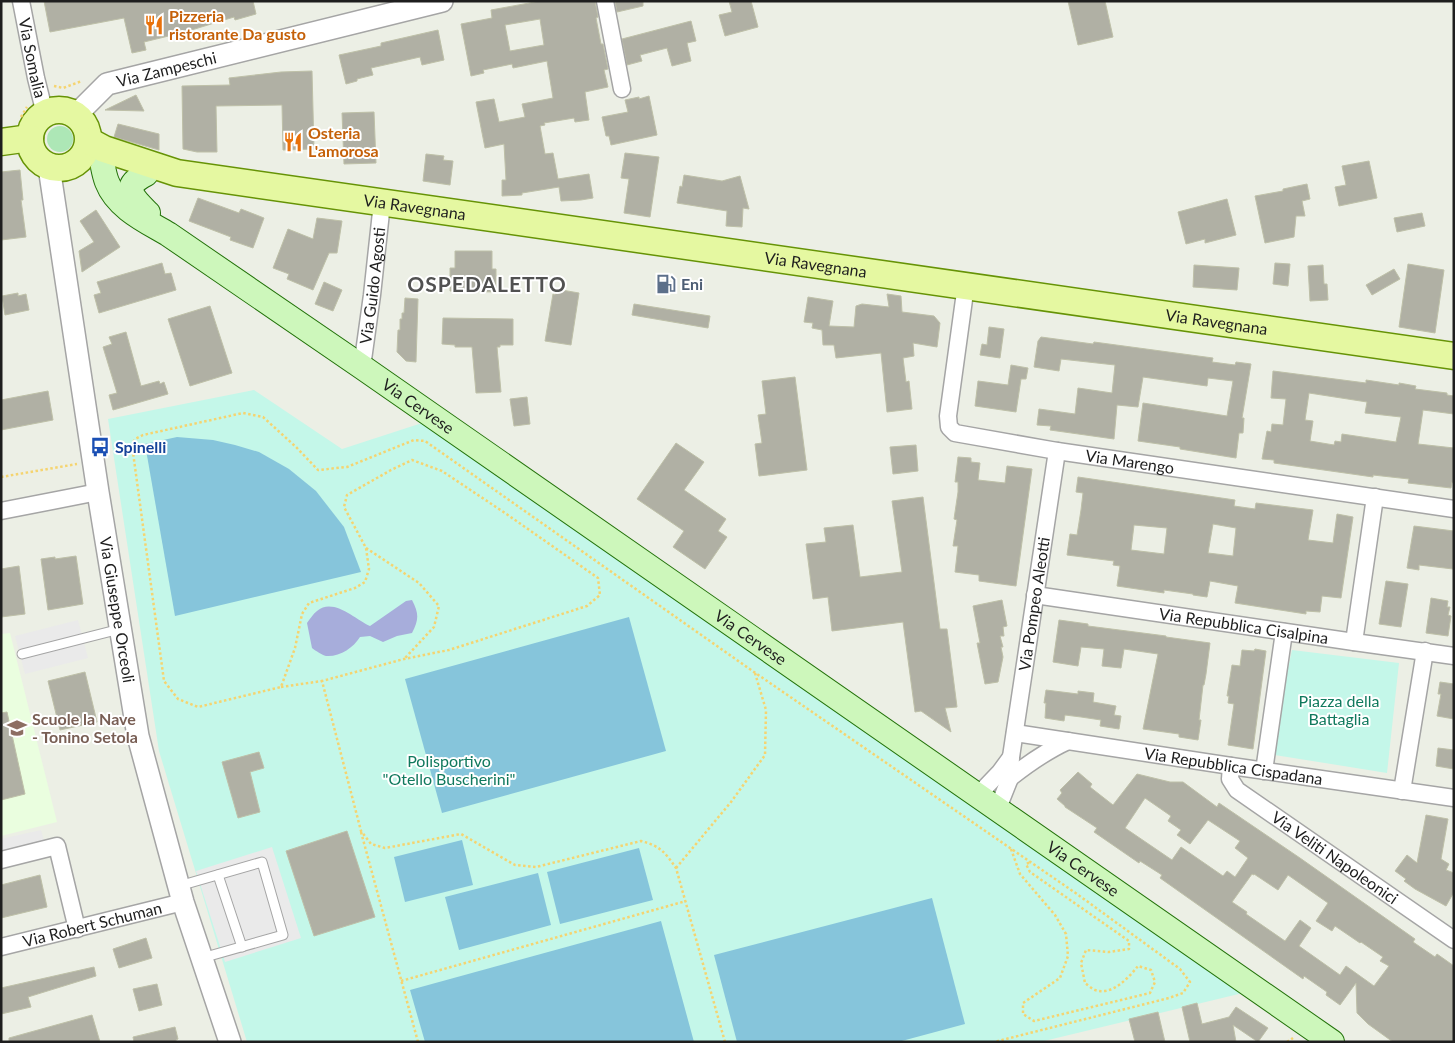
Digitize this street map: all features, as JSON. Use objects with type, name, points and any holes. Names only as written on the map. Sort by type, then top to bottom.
[{"type":"main road","points":[[1,142],[34,124],[37,109],[69,111],[83,122],[88,131],[90,156]]},
{"type":"main road","points":[[23,129],[35,156],[49,167]]},
{"type":"main road","name":"Via Ravegnana","points":[[49,167],[65,168],[104,149],[177,173],[1454,356]]},
{"type":"main road","name":"Via Ravegnana","points":[[90,156],[146,174],[177,173]]},
{"type":"main road","name":"Via Cervese","points":[[90,156],[121,203],[137,215],[168,234],[362,367],[1332,1042]]},
{"type":"main road","name":"Via Cervese","points":[[146,174],[133,182],[132,194],[137,202],[168,234]]},
{"type":"street","name":"Via Somalia","points":[[21,1],[36,78],[37,109]]},
{"type":"street","name":"Via Zampeschi","points":[[76,115],[107,84],[442,1]]},
{"type":"street","points":[[605,1],[622,89]]},
{"type":"street","name":"Via Giuseppe Orceoli","points":[[49,167],[93,461],[138,736],[181,894],[230,1042]]},
{"type":"street","name":"Via Guido Agosti","points":[[362,367],[382,203]]},
{"type":"street","name":"Via Marengo","points":[[966,285],[948,416],[949,426],[955,433],[1057,451],[1454,509]]},
{"type":"street","name":"Via Pompeo Aleotti","points":[[1010,778],[1011,757],[1057,451]]},
{"type":"street","points":[[1,511],[98,492]]},
{"type":"street","points":[[1354,642],[1375,497]]},
{"type":"street","name":"Via Repubblica Cisalpina","points":[[1035,595],[1454,656]]},
{"type":"street","points":[[1264,771],[1284,632]]},
{"type":"street","points":[[1402,791],[1425,651]]},
{"type":"street","name":"Via Repubblica Cispadana","points":[[1015,732],[1264,771],[1454,798]]},
{"type":"street","points":[[998,808],[1010,778],[1034,759],[1068,741]]},
{"type":"street","points":[[978,794],[1000,772],[1011,757]]},
{"type":"street","name":"Via Veliti Napoleonici","points":[[1231,766],[1230,779],[1237,790],[1454,940]]},
{"type":"street","points":[[1,860],[57,846],[77,929]]},
{"type":"street","name":"Via Robert Schuman","points":[[1,947],[77,929],[181,894]]},
{"type":"lane","points":[[22,654],[120,629]]},
{"type":"lane","points":[[181,894],[218,875],[262,862],[283,935],[202,958]]},
{"type":"lane","points":[[218,875],[242,946]]},
{"type":"path","points":[[23,129],[21,117],[26,110],[37,109]]},
{"type":"path","points":[[281,687],[295,648],[302,614],[309,603],[355,588],[365,582],[369,569],[366,548],[344,507],[347,495],[412,460],[442,471],[506,513],[598,578],[600,595],[587,606],[449,650],[404,659],[322,681],[281,687],[198,707],[178,699],[164,681],[132,445],[135,439],[143,435],[243,413],[263,417],[318,470],[347,467],[414,440],[425,441],[754,672],[1031,862],[1180,969],[1190,982],[1183,994],[994,1042]]},
{"type":"path","points":[[1,477],[93,461]]},
{"type":"path","points":[[366,548],[419,583],[439,606],[434,627],[404,659]]},
{"type":"path","points":[[676,868],[731,802],[765,755],[766,710],[754,672]]},
{"type":"path","points":[[322,681],[360,831],[418,1042]]},
{"type":"path","points":[[360,831],[372,844],[385,848],[461,834],[515,865],[536,868],[641,841],[656,845],[668,856],[676,868],[726,1042]]},
{"type":"path","points":[[1011,848],[1020,874],[1055,915],[1066,934],[1068,956],[1060,978],[1023,1003],[1023,1014],[1034,1020],[1150,993],[1156,982],[1151,970],[1138,966],[1124,983],[1104,992],[1094,990],[1085,983],[1081,963],[1086,950],[1109,952],[1129,949],[1129,941],[1030,872],[1026,864],[1031,862]]},
{"type":"path","points":[[401,981],[686,901]]},
{"type":"shaded area","points":[[412,600],[417,616],[412,633],[397,636],[383,642],[370,636],[360,637],[346,651],[331,656],[326,656],[312,648],[307,623],[323,607],[337,608],[370,626],[406,601]]},
{"type":"shaded area","points":[[78,620],[88,658],[25,674],[15,636]]},
{"type":"shaded area","name":"Scuole la Nave - Tonino Setola","points":[[10,633],[57,822],[1,836],[1,634]]},
{"type":"shaded area","points":[[41,830],[44,841],[1,851],[1,839]]},
{"type":"shaded area","points":[[272,847],[301,938],[225,962],[196,871]]},
{"type":"green space","points":[[60,126],[69,130],[73,139],[69,148],[60,152],[51,148],[47,139],[51,130]]},
{"type":"green space","name":"Polisportivo \"Otello Buscherini\"","points":[[254,390],[342,449],[422,423],[1247,992],[1040,1042],[247,1042],[159,751],[108,419]]},
{"type":"green space","points":[[177,437],[213,440],[235,445],[259,452],[289,469],[316,491],[344,527],[361,572],[175,616],[145,444]]},
{"type":"green space","points":[[629,617],[666,751],[442,813],[405,679]]},
{"type":"green space","name":"Piazza della Battaglia","points":[[1292,650],[1399,663],[1387,773],[1269,754]]},
{"type":"green space","points":[[462,840],[473,885],[405,902],[394,857]]},
{"type":"green space","points":[[639,848],[653,900],[560,924],[547,872]]},
{"type":"green space","points":[[538,873],[551,925],[459,950],[445,897]]},
{"type":"green space","points":[[932,898],[965,1024],[898,1042],[737,1042],[714,955]]},
{"type":"green space","points":[[661,921],[694,1042],[425,1042],[410,990]]},
{"type":"building","points":[[44,1],[253,1],[256,14],[235,20],[234,17],[144,42],[146,50],[132,53],[124,18],[50,32]]},
{"type":"building","points":[[540,1],[595,1],[598,17],[596,18],[608,69],[604,70],[608,87],[585,92],[589,120],[575,122],[574,118],[544,123],[545,125],[540,126],[545,154],[553,153],[558,179],[589,174],[593,198],[561,201],[559,187],[522,193],[522,195],[502,196],[502,180],[506,180],[504,144],[485,148],[476,102],[494,99],[499,122],[525,117],[522,104],[553,98],[547,61],[513,68],[512,64],[483,70],[484,73],[471,76],[461,24],[492,18],[491,10]],"holes":[[[540,19],[544,45],[510,51],[505,25]]]},
{"type":"building","points":[[615,1],[643,1],[643,6],[617,12]]},
{"type":"building","points":[[729,1],[751,1],[758,27],[725,36],[719,15],[732,12]]},
{"type":"building","points":[[1068,1],[1105,1],[1113,37],[1078,45]]},
{"type":"building","points":[[691,21],[696,41],[687,43],[691,61],[672,66],[667,48],[640,55],[642,61],[627,65],[622,39]]},
{"type":"building","points":[[438,30],[444,60],[422,65],[420,57],[371,68],[373,75],[346,84],[339,55],[381,46],[381,43]]},
{"type":"building","points":[[312,71],[314,149],[283,150],[282,105],[216,106],[217,152],[197,152],[183,149],[182,86],[230,85],[229,78],[281,72]]},
{"type":"building","points":[[136,95],[144,111],[105,110]]},
{"type":"building","points":[[649,96],[657,135],[611,145],[609,136],[606,136],[602,117],[628,112],[625,100]]},
{"type":"building","points":[[374,112],[376,163],[344,164],[342,113]]},
{"type":"building","points":[[118,124],[159,134],[159,150],[114,137]]},
{"type":"building","points":[[625,153],[659,157],[650,217],[624,213],[629,179],[621,178]]},
{"type":"building","points":[[426,154],[444,156],[443,160],[453,161],[450,185],[423,181]]},
{"type":"building","points":[[1369,161],[1377,198],[1339,206],[1335,187],[1346,185],[1342,166]]},
{"type":"building","points":[[20,170],[23,200],[21,200],[26,237],[1,240],[1,172]]},
{"type":"building","points":[[684,175],[722,181],[740,176],[749,209],[743,208],[742,227],[726,226],[727,211],[677,203]]},
{"type":"building","points":[[1307,184],[1310,199],[1302,201],[1305,216],[1296,216],[1294,237],[1265,243],[1255,196]]},
{"type":"building","points":[[198,198],[239,213],[241,209],[264,218],[253,248],[230,240],[231,237],[189,221]]},
{"type":"building","points":[[1227,199],[1236,235],[1205,243],[1205,239],[1186,244],[1178,212]]},
{"type":"building","points":[[96,210],[120,247],[82,272],[79,251],[94,242],[80,221]]},
{"type":"building","points":[[1422,213],[1425,226],[1397,232],[1394,218]]},
{"type":"building","points":[[317,218],[342,221],[337,253],[329,253],[313,290],[287,279],[289,274],[273,268],[288,229],[313,239]]},
{"type":"building","points":[[455,251],[492,251],[492,269],[496,269],[496,292],[450,291],[450,268],[455,268]]},
{"type":"building","points":[[162,263],[165,274],[171,273],[176,290],[99,313],[94,295],[101,293],[97,282]]},
{"type":"building","points":[[1275,263],[1290,264],[1288,286],[1273,284]]},
{"type":"building","points":[[1408,264],[1444,270],[1435,333],[1399,327]]},
{"type":"building","points":[[1194,265],[1239,268],[1237,290],[1193,287]]},
{"type":"building","points":[[1323,265],[1324,284],[1327,284],[1328,300],[1310,301],[1308,266]]},
{"type":"building","points":[[1394,269],[1400,279],[1372,295],[1366,285]]},
{"type":"building","points":[[324,282],[342,290],[333,311],[315,304]]},
{"type":"building","points":[[556,289],[579,293],[571,345],[545,341],[553,294],[555,295]]},
{"type":"building","points":[[18,293],[18,296],[26,294],[29,310],[5,315],[2,296]]},
{"type":"building","points":[[887,294],[901,296],[902,312],[934,316],[940,323],[937,347],[913,343],[914,356],[903,358],[906,382],[909,381],[912,409],[887,412],[881,353],[836,358],[834,345],[823,345],[822,330],[812,328],[813,323],[804,322],[808,297],[833,301],[829,326],[854,327],[856,306],[862,304],[889,307]]},
{"type":"building","points":[[405,298],[418,299],[416,362],[406,361],[397,352],[398,330],[400,330],[402,313],[404,313]]},
{"type":"building","points":[[634,304],[710,316],[708,328],[632,315]]},
{"type":"building","points":[[210,306],[232,373],[190,386],[168,319]]},
{"type":"building","points":[[443,318],[513,319],[513,345],[500,345],[500,347],[497,347],[501,392],[476,393],[472,347],[455,347],[455,345],[442,344]]},
{"type":"building","points":[[989,327],[1004,329],[1000,358],[980,355],[982,344],[987,345]]},
{"type":"building","points":[[126,332],[141,386],[159,381],[160,384],[164,382],[168,394],[113,410],[109,395],[117,393],[103,347],[112,344],[109,337]]},
{"type":"building","points":[[1041,337],[1213,358],[1212,362],[1235,365],[1236,362],[1251,364],[1242,418],[1244,418],[1243,433],[1239,433],[1236,458],[1138,441],[1143,403],[1227,416],[1233,381],[1208,378],[1207,386],[1143,377],[1138,407],[1117,405],[1114,439],[1050,430],[1051,426],[1037,425],[1039,409],[1075,414],[1078,388],[1112,393],[1115,365],[1061,359],[1059,371],[1034,367],[1038,341]]},
{"type":"building","points":[[1011,365],[1028,368],[1026,379],[1021,379],[1016,412],[975,406],[978,381],[1008,385]]},
{"type":"building","points":[[1273,371],[1366,383],[1366,380],[1399,385],[1399,383],[1416,386],[1415,389],[1447,393],[1447,395],[1454,396],[1454,414],[1423,410],[1418,444],[1454,448],[1454,483],[1452,482],[1451,488],[1408,483],[1409,479],[1373,475],[1373,477],[1274,463],[1274,460],[1262,459],[1267,431],[1271,432],[1272,424],[1283,425],[1286,399],[1271,398]],"holes":[[[1309,393],[1367,402],[1365,413],[1401,417],[1396,442],[1342,434],[1341,442],[1335,441],[1334,445],[1310,441],[1313,421],[1305,420]]]},
{"type":"building","points":[[795,377],[807,470],[759,476],[755,444],[762,443],[758,415],[766,414],[762,381]]},
{"type":"building","points":[[48,391],[53,420],[1,430],[1,400]]},
{"type":"building","points":[[527,397],[530,424],[514,426],[510,399]]},
{"type":"building","points":[[676,443],[704,462],[684,490],[726,519],[718,531],[727,537],[705,569],[673,547],[684,531],[637,499]]},
{"type":"building","points":[[916,445],[918,471],[893,474],[890,447]]},
{"type":"building","points":[[958,457],[971,458],[971,462],[980,463],[978,480],[1005,483],[1007,466],[1032,469],[1016,586],[979,581],[979,575],[955,572],[958,546],[953,546],[957,520],[954,519],[958,492],[958,482],[955,482]]},
{"type":"building","points":[[1078,477],[1235,500],[1234,506],[1255,509],[1256,503],[1313,510],[1308,540],[1333,543],[1337,514],[1353,517],[1341,598],[1322,596],[1320,612],[1306,611],[1306,614],[1235,603],[1238,586],[1210,581],[1207,597],[1164,590],[1164,593],[1117,586],[1120,566],[1113,565],[1114,561],[1067,555],[1070,534],[1077,535],[1081,510],[1083,493],[1076,492]],"holes":[[[1213,524],[1236,528],[1233,556],[1208,553]],[[1134,525],[1167,528],[1164,554],[1131,550]]]},
{"type":"building","points":[[923,497],[940,629],[947,629],[957,707],[945,708],[951,732],[921,711],[915,712],[903,622],[832,631],[828,597],[813,599],[806,544],[826,542],[824,528],[853,525],[860,577],[902,572],[892,501]]},
{"type":"building","points":[[1414,526],[1454,531],[1453,569],[1419,565],[1419,570],[1407,568]]},
{"type":"building","points":[[76,556],[83,604],[48,610],[41,559]]},
{"type":"building","points":[[19,566],[25,614],[1,617],[1,569]]},
{"type":"building","points":[[1386,581],[1408,584],[1401,627],[1379,624]]},
{"type":"building","points":[[1431,598],[1448,601],[1447,607],[1450,607],[1448,615],[1451,616],[1448,636],[1426,633]]},
{"type":"building","points":[[1002,600],[1007,626],[1003,627],[1004,636],[1000,636],[1003,657],[998,682],[985,684],[977,643],[980,643],[973,606]]},
{"type":"building","points":[[1059,620],[1088,624],[1088,626],[1210,643],[1203,685],[1198,740],[1179,737],[1179,734],[1143,729],[1158,654],[1124,649],[1121,668],[1102,666],[1104,649],[1081,647],[1078,666],[1053,662]]},
{"type":"building","points":[[1255,649],[1266,651],[1253,749],[1228,745],[1234,704],[1228,703],[1229,696],[1227,696],[1232,665],[1240,666],[1242,650],[1254,651]]},
{"type":"building","points":[[85,672],[97,722],[60,730],[48,681]]},
{"type":"building","points":[[1440,682],[1454,684],[1454,719],[1437,716],[1441,694],[1438,694]]},
{"type":"building","points":[[1046,690],[1078,694],[1078,691],[1094,693],[1093,702],[1116,706],[1114,715],[1121,716],[1119,729],[1100,726],[1101,720],[1081,717],[1065,715],[1064,721],[1045,718],[1046,703],[1044,703]]},
{"type":"building","points":[[7,712],[25,794],[1,800],[1,713]]},
{"type":"building","points":[[1438,748],[1454,750],[1454,769],[1436,766]]},
{"type":"building","points":[[259,752],[264,768],[250,772],[260,812],[238,818],[222,762]]},
{"type":"building","points":[[1078,772],[1092,784],[1090,787],[1113,805],[1137,774],[1170,782],[1183,782],[1217,807],[1219,803],[1415,939],[1413,942],[1435,957],[1437,954],[1454,966],[1454,1042],[1393,1042],[1368,1024],[1357,1013],[1356,983],[1340,1005],[1326,995],[1327,992],[1304,976],[1303,979],[1160,878],[1162,875],[1140,861],[1139,863],[1094,832],[1097,828],[1065,807],[1057,799],[1062,793],[1060,790]],"holes":[[[1145,798],[1171,816],[1168,821],[1181,830],[1177,835],[1190,844],[1208,820],[1240,841],[1235,848],[1248,858],[1235,877],[1227,871],[1223,876],[1181,847],[1172,860],[1125,828]],[[1252,874],[1278,890],[1288,875],[1328,903],[1316,921],[1332,931],[1335,926],[1361,942],[1383,957],[1380,961],[1389,966],[1374,986],[1346,966],[1340,975],[1299,946],[1311,928],[1300,920],[1285,941],[1232,902]]]},
{"type":"building","points":[[1426,815],[1448,819],[1441,859],[1449,864],[1446,870],[1454,873],[1454,892],[1446,906],[1415,889],[1395,871],[1407,855],[1417,863]]},
{"type":"building","points":[[347,831],[375,917],[314,936],[286,851]]},
{"type":"building","points":[[40,875],[47,907],[1,918],[1,885]]},
{"type":"building","points":[[146,938],[152,958],[119,968],[113,949]]},
{"type":"building","points":[[94,967],[96,976],[28,997],[31,1007],[1,1014],[1,988]]},
{"type":"building","points":[[157,984],[162,1005],[139,1011],[133,989]]},
{"type":"building","points":[[1197,1003],[1202,1024],[1229,1017],[1236,1007],[1268,1028],[1258,1042],[1233,1025],[1236,1042],[1190,1042],[1182,1007]]},
{"type":"building","points":[[1158,1012],[1165,1042],[1135,1042],[1129,1019]]},
{"type":"building","points":[[92,1015],[100,1042],[9,1042],[9,1038]]},
{"type":"building","points":[[175,1027],[178,1039],[176,1042],[134,1042],[133,1037]]},
{"type":"place","name":"Pizzeria ristorante Da gusto","points":[[154,25]]},
{"type":"place","name":"Osteria L'amorosa","points":[[293,142]]},
{"type":"place","name":"Eni","points":[[666,284]]},
{"type":"place","name":"Spinelli","points":[[100,447]]},
{"type":"place","name":"Scuole la Nave - Tonino Setola","points":[[17,728]]},
{"type":"district","name":"OSPEDALETTO","points":[[487,285]]}]
